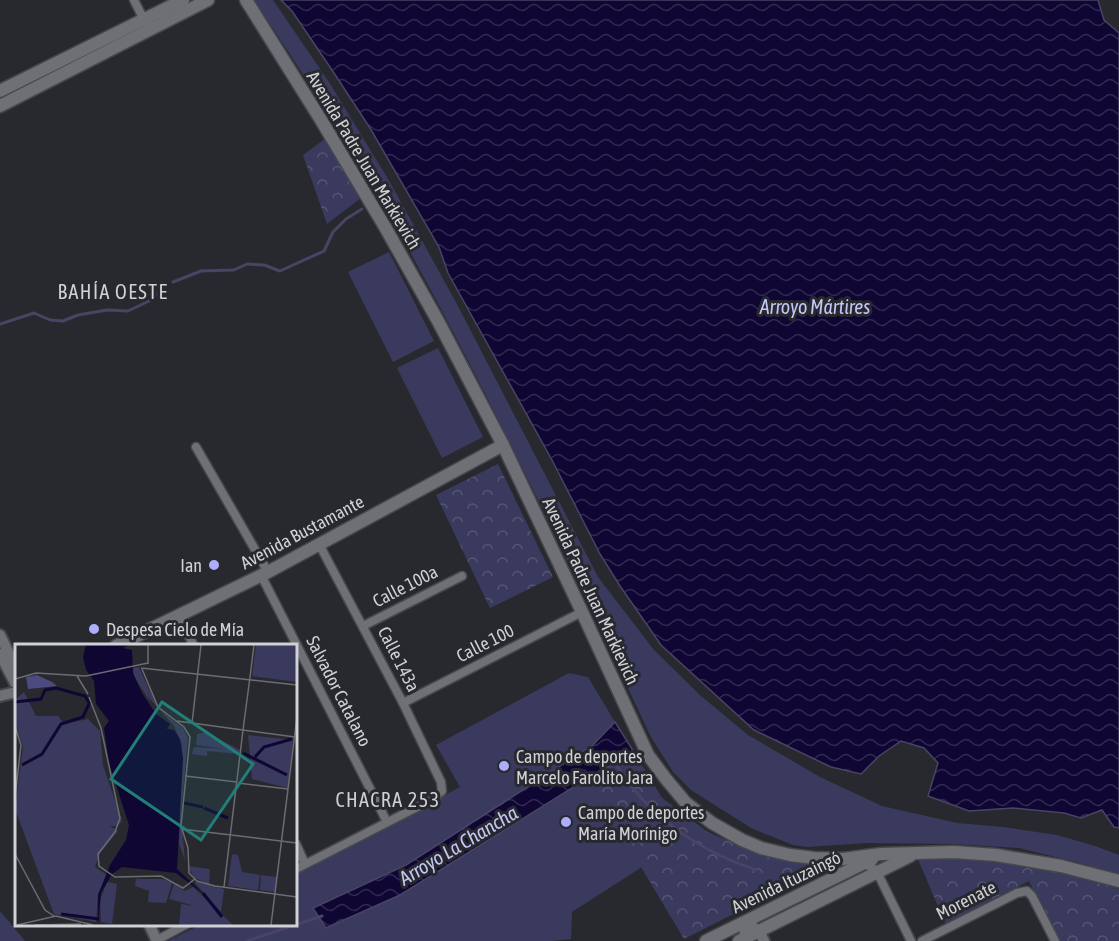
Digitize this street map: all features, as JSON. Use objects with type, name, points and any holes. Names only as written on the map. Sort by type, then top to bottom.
[{"type":"main road","points":[[0,106],[146,25],[183,0]]},
{"type":"main road","points":[[0,91],[146,25],[208,0]]},
{"type":"main road","name":"Avenida Padre Juan Markievich","points":[[246,0],[321,120],[438,321],[503,445],[648,754],[686,803],[712,823],[742,840],[761,848],[790,855],[843,859],[881,854],[954,852],[996,855],[1061,866],[1119,881]]},
{"type":"main road","name":"Avenida Bustamante","points":[[118,644],[264,573],[503,445]]},
{"type":"main road","name":"Avenida Ituzaingó","points":[[706,941],[881,854]]},
{"type":"main road","name":"Avenida Ituzaingó","points":[[743,940],[762,936],[913,854]]},
{"type":"street","points":[[134,0],[146,25]]},
{"type":"street","name":"Salvador Catalano","points":[[196,447],[264,573],[387,822]]},
{"type":"street","name":"Calle 143a","points":[[320,544],[403,703],[441,782],[442,791],[435,797],[387,822]]},
{"type":"street","name":"Calle 100a","points":[[363,626],[462,576]]},
{"type":"street","name":"Calle 100","points":[[403,703],[582,612]]},
{"type":"street","points":[[178,615],[193,644]]},
{"type":"street","points":[[0,635],[15,666]]},
{"type":"street","points":[[0,654],[15,683]]},
{"type":"street","points":[[0,696],[15,692]]},
{"type":"street","points":[[297,868],[387,822]]},
{"type":"street","points":[[297,846],[305,864]]},
{"type":"street","points":[[862,864],[872,867],[877,872],[911,941]]},
{"type":"street","name":"Morenate","points":[[921,941],[1017,893],[1027,891],[1032,896],[1055,941]]},
{"type":"street","points":[[746,922],[762,936]]},
{"type":"street","points":[[743,940],[746,922]]},
{"type":"street","points":[[150,926],[157,940],[183,926]]},
{"type":"green space","points":[[254,0],[273,0],[329,82],[391,184],[459,308],[598,577],[654,650],[701,696],[748,735],[820,777],[882,806],[957,823],[1057,835],[1095,846],[1119,855],[1119,876],[1088,865],[1019,848],[955,844],[866,843],[808,847],[793,845],[751,828],[691,790],[673,772],[651,737],[520,463],[415,261],[348,146]]},
{"type":"green space","points":[[329,136],[362,197],[327,224],[303,155]]},
{"type":"green space","points":[[389,252],[434,341],[393,362],[348,272]]},
{"type":"green space","points":[[438,348],[483,437],[442,458],[397,368]]},
{"type":"green space","points":[[498,464],[553,577],[490,608],[436,495]]},
{"type":"green space","points":[[569,673],[588,677],[615,722],[593,745],[406,865],[313,908],[326,928],[400,895],[588,778],[642,867],[572,912],[571,939],[552,941],[168,941],[198,926],[297,926],[297,873],[460,787],[436,745]]},
{"type":"green space","points":[[637,757],[662,798],[708,832],[754,852],[826,867],[684,939],[588,778],[604,768]]},
{"type":"green space","points":[[948,857],[1007,861],[1076,875],[1119,889],[1119,941],[1058,941],[1029,881],[945,923],[918,859]]},
{"type":"green space","points":[[0,911],[25,941],[0,941]]},
{"type":"water","name":"Arroyo Mártires","points":[[281,0],[1098,0],[1104,20],[1119,33],[1119,828],[1114,827],[1102,810],[1081,818],[1064,813],[1013,808],[969,811],[928,796],[938,763],[924,748],[901,741],[879,756],[861,774],[831,767],[754,730],[661,645],[600,554],[552,460],[448,273],[439,247],[370,128],[292,11]]},
{"type":"water","points":[[615,722],[637,757],[604,768],[400,895],[326,928],[313,908],[406,865],[593,745]]},
{"type":"waterway","points":[[173,282],[201,271],[234,270],[247,264],[264,265],[280,271],[324,251],[333,232],[346,219],[362,209]]},
{"type":"waterway","points":[[0,324],[34,313],[50,320],[63,321],[78,315],[107,310],[128,311],[151,300],[161,289]]},
{"type":"waterway","points":[[614,761],[642,798],[675,829],[714,853],[757,870]]},
{"type":"waterway","name":"Arroyo La Chancha","points":[[297,924],[322,916]]},
{"type":"waterway","name":"Arroyo La Chancha","points":[[247,941],[292,926]]},
{"type":"place","name":"Ian","points":[[214,565]]},
{"type":"place","name":"Despesa Cielo de Mía","points":[[94,629]]},
{"type":"place","name":"Campo de deportes Marcelo Farolito Jara","points":[[504,766]]},
{"type":"place","name":"Campo de deportes María Morínigo","points":[[566,822]]},
{"type":"district","name":"BAHÍA OESTE","points":[[113,291]]},
{"type":"district","name":"CHACRA 253","points":[[388,799]]}]
